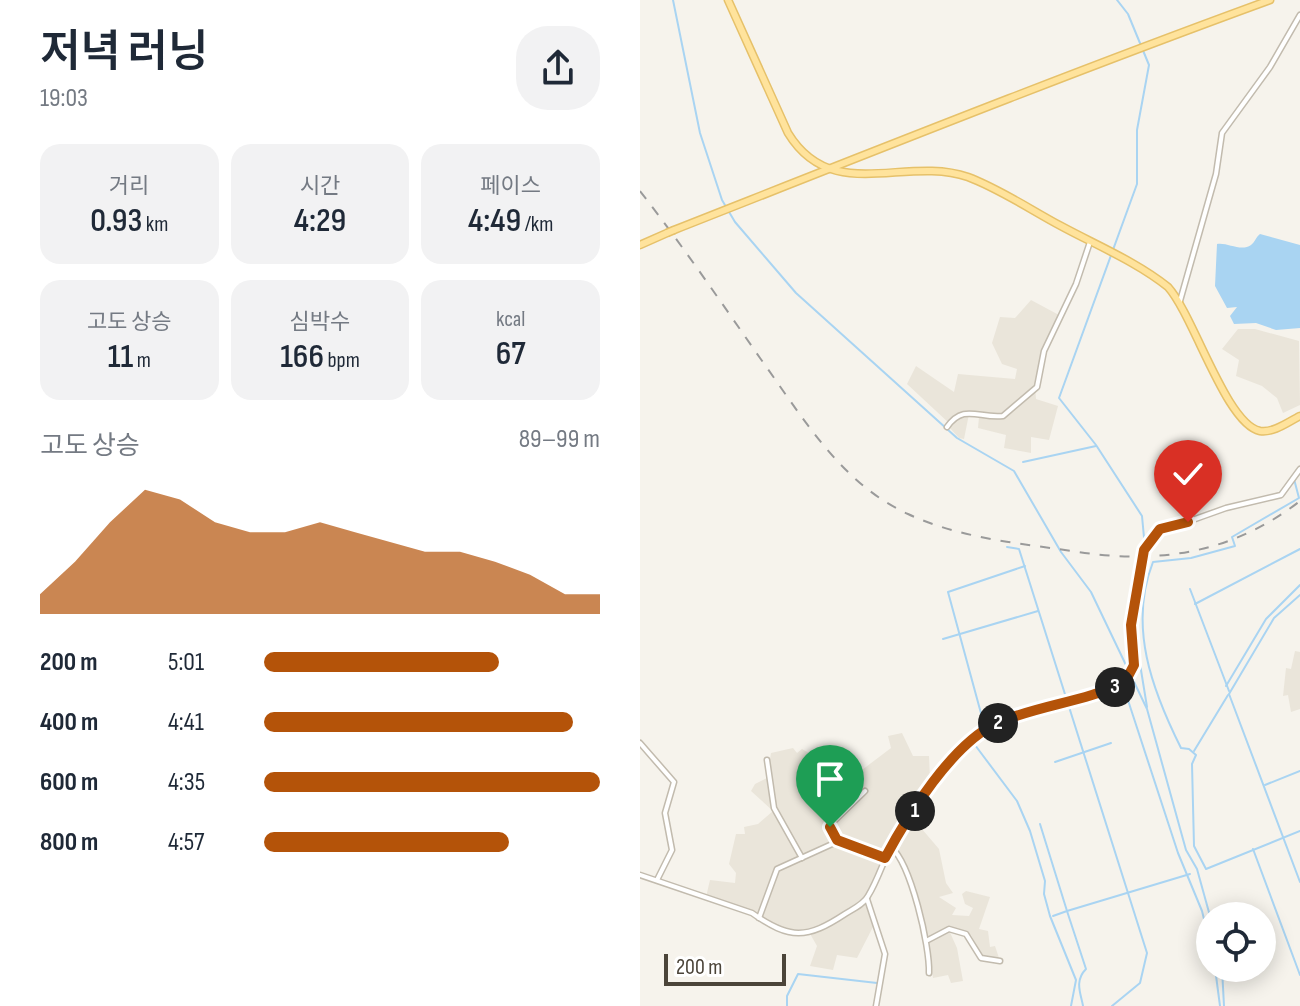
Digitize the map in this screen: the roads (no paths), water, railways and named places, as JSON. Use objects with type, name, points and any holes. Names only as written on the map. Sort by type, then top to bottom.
[{"type":"main road","points":[[728,0],[794,143],[817,163],[859,176],[915,170],[956,174],[983,184],[1159,280],[1180,301],[1229,400],[1245,423],[1259,431],[1269,431],[1300,416]]},
{"type":"main road","points":[[640,245],[1063,75],[1270,0]]},
{"type":"street","points":[[1180,301],[1216,174],[1222,133],[1270,67],[1300,15]]},
{"type":"street","points":[[947,427],[957,414],[965,412],[1003,416],[1037,387],[1044,351],[1076,284],[1090,242]]},
{"type":"street","points":[[640,875],[803,935],[829,925],[867,899],[891,847],[932,785],[962,749],[986,730],[1004,721],[1125,682],[1134,665],[1131,625],[1142,554],[1156,533],[1226,508],[1281,495],[1300,470]]},
{"type":"street","points":[[640,743],[674,782],[665,813],[672,850],[657,880]]},
{"type":"street","points":[[767,760],[774,808],[802,858]]},
{"type":"street","points":[[837,840],[831,824],[865,791]]},
{"type":"street","points":[[759,918],[774,874],[837,840],[885,858]]},
{"type":"street","points":[[891,847],[903,866],[928,940],[929,973]]},
{"type":"street","points":[[867,899],[885,954],[876,1006]]},
{"type":"street","points":[[928,940],[949,929],[966,934],[981,958],[1000,961]]},
{"type":"water","points":[[1260,234],[1300,245],[1300,328],[1276,330],[1256,323],[1234,324],[1230,316],[1237,307],[1227,308],[1215,286],[1217,244],[1247,247]]},
{"type":"waterway","points":[[673,0],[700,133],[722,200],[735,222],[796,293],[957,438],[1014,471],[1061,552],[1091,592],[1147,709],[1186,850],[1197,869],[1206,902]]},
{"type":"waterway","points":[[1117,0],[1128,14],[1149,65],[1137,130],[1137,184],[1059,398],[1096,445],[1142,516],[1146,559],[1134,627],[1147,707]]},
{"type":"waterway","points":[[1023,462],[1096,446]]},
{"type":"waterway","points":[[1294,479],[1299,498],[1232,537],[1235,546],[1191,558],[1153,562],[1146,586],[1143,634],[1161,703],[1181,748],[1189,749],[1196,755],[1192,764],[1194,846],[1206,869],[1300,831]]},
{"type":"waterway","points":[[1007,547],[1019,549],[1147,953],[1140,983],[1112,1006]]},
{"type":"waterway","points":[[1195,604],[1300,549]]},
{"type":"waterway","points":[[985,728],[948,592],[1025,566]]},
{"type":"waterway","points":[[1226,686],[1266,619],[1300,585]]},
{"type":"waterway","points":[[1190,589],[1229,691]]},
{"type":"waterway","points":[[1300,595],[1274,618],[1229,694],[1300,882]]},
{"type":"waterway","points":[[943,639],[1038,611]]},
{"type":"waterway","points":[[1096,695],[1126,687]]},
{"type":"waterway","points":[[1124,688],[1178,853],[1198,902]]},
{"type":"waterway","points":[[1194,751],[1228,695]]},
{"type":"waterway","points":[[1040,707],[1064,700]]},
{"type":"waterway","points":[[1008,722],[1059,706]]},
{"type":"waterway","points":[[980,731],[1001,718],[1015,715]]},
{"type":"waterway","points":[[991,730],[975,745],[1017,801],[1030,831],[1045,881],[1044,894],[1050,916],[1076,980],[1071,1006]]},
{"type":"waterway","points":[[1055,762],[1111,743]]},
{"type":"waterway","points":[[1265,785],[1300,771]]},
{"type":"waterway","points":[[1040,824],[1067,911],[1053,916]]},
{"type":"waterway","points":[[1253,849],[1300,975]]},
{"type":"waterway","points":[[1083,1006],[1079,983],[1086,969],[1067,911],[1190,874]]},
{"type":"waterway","points":[[787,1006],[787,996],[798,974],[877,983]]},
{"type":"waterway","points":[[1217,982],[1220,1006]]},
{"type":"waterway","points":[[1223,982],[1224,1006]]},
{"type":"railway","points":[[640,191],[824,446],[862,485],[908,514],[947,529],[988,538],[1134,557],[1192,551],[1220,544],[1248,533],[1300,501]]}]
